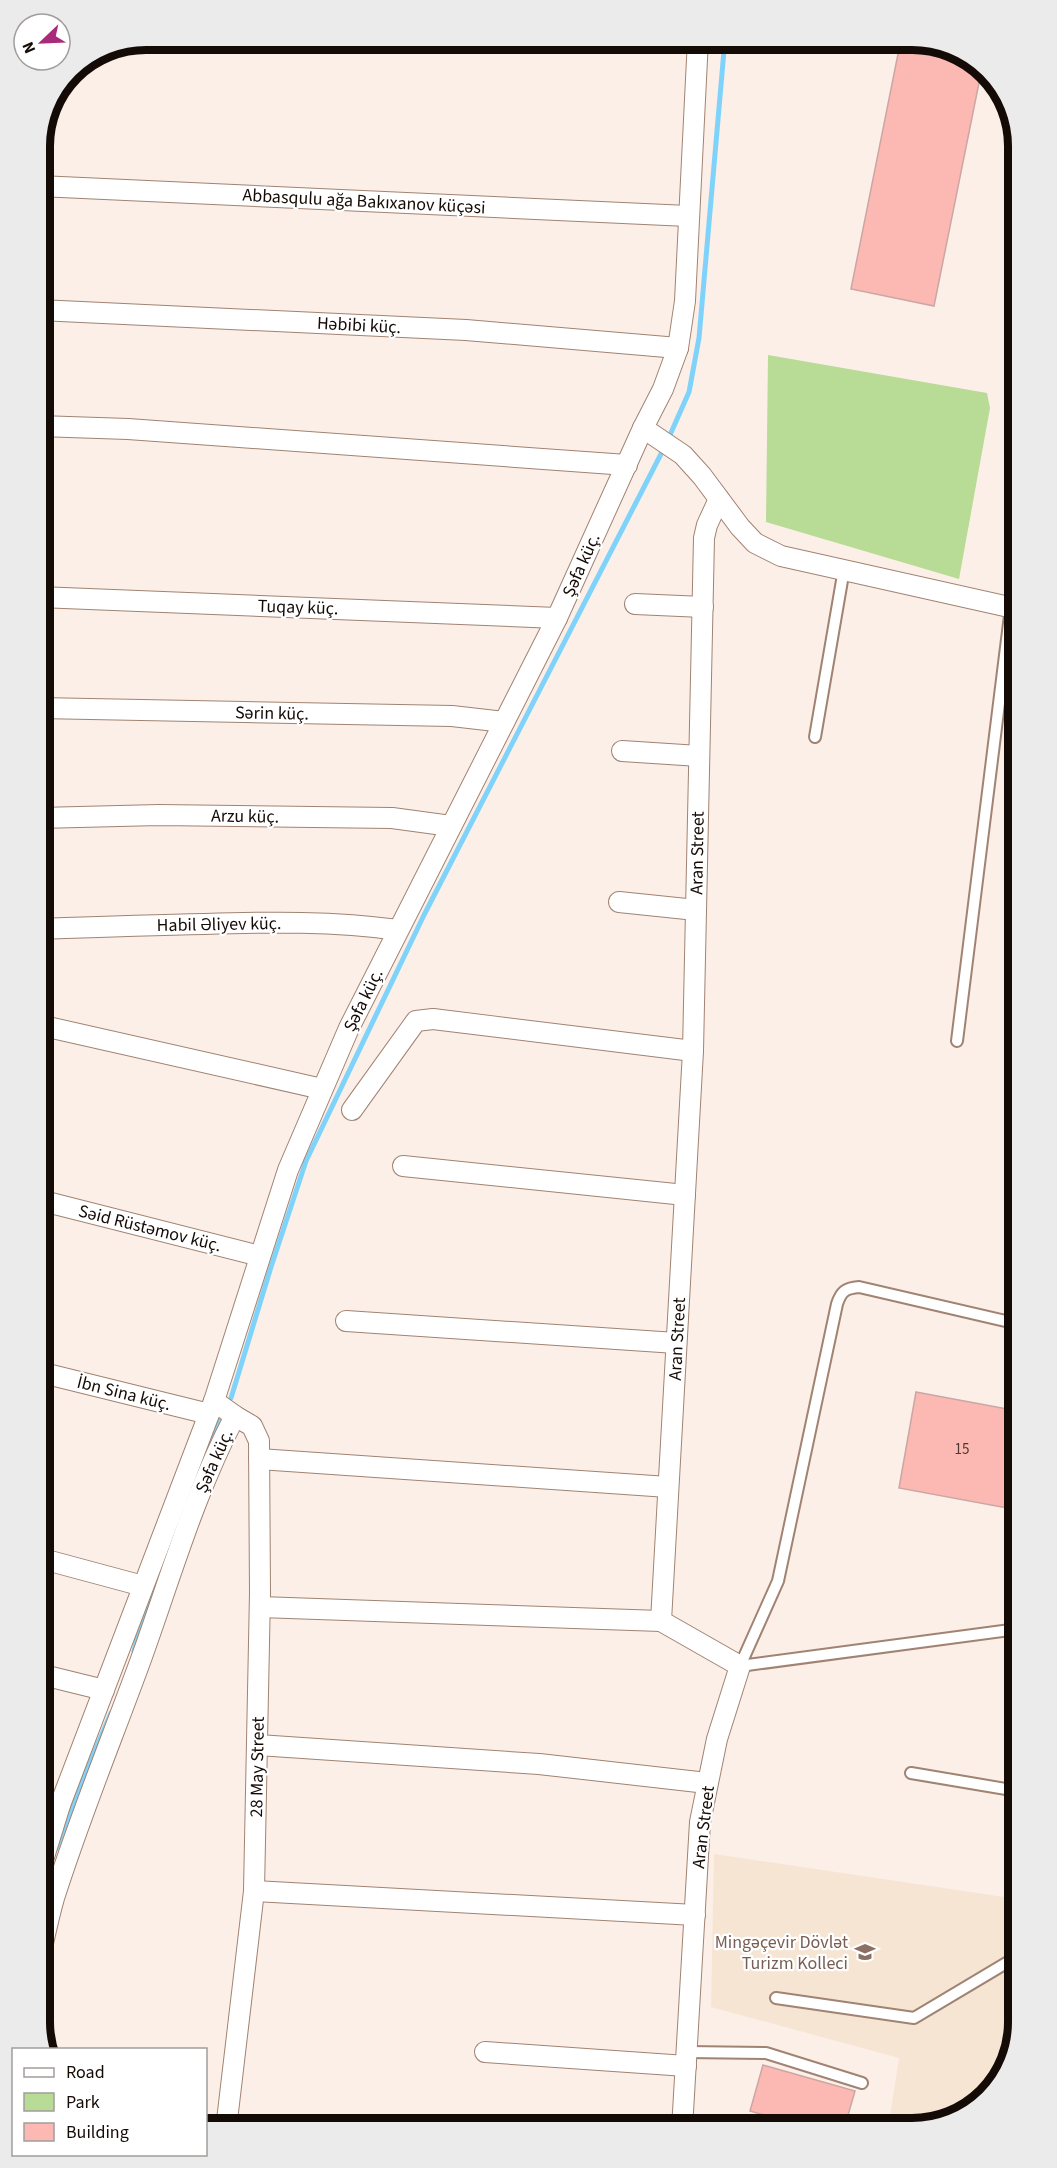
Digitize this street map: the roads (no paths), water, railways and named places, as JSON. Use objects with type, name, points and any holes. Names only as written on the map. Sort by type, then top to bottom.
[{"type":"street","name":"Şəfa küç.","points":[[50,1917],[72,1846],[140,1662],[196,1499],[234,1416],[211,1408],[288,1170],[349,1028],[557,618],[663,389],[678,348],[685,301],[697,50]]},
{"type":"street","name":"Abbasqulu ağa Bakıxanov küçəsi","points":[[50,187],[688,216]]},
{"type":"street","name":"Həbibi küç.","points":[[50,311],[466,330],[678,348]]},
{"type":"street","points":[[50,426],[128,429],[627,465]]},
{"type":"street","points":[[643,428],[683,455],[756,543],[781,556],[1008,606]]},
{"type":"street","name":"Aran Street","points":[[661,1621],[693,1051],[704,538],[707,525],[719,500]]},
{"type":"street","name":"Tuqay küç.","points":[[50,597],[557,618]]},
{"type":"street","points":[[635,604],[703,607]]},
{"type":"street","name":"Sərin küç.","points":[[50,708],[452,716],[504,722]]},
{"type":"street","points":[[622,751],[699,756]]},
{"type":"street","name":"Arzu küç.","points":[[50,818],[159,815],[392,818],[451,826]]},
{"type":"street","points":[[619,902],[696,910]]},
{"type":"street","name":"Habil Əliyev küç.","points":[[50,929],[326,923],[398,930]]},
{"type":"street","points":[[352,1110],[416,1021],[434,1019],[693,1051]]},
{"type":"street","points":[[50,1027],[322,1089]]},
{"type":"street","points":[[403,1166],[685,1195]]},
{"type":"street","name":"Səid Rüstəmov küç.","points":[[50,1203],[260,1256]]},
{"type":"street","points":[[346,1321],[676,1343]]},
{"type":"street","name":"İbn Sina küç.","points":[[50,1374],[211,1408]]},
{"type":"street","points":[[50,1837],[60,1805],[211,1408]]},
{"type":"street","name":"28 May Street","points":[[227,2118],[254,1891],[260,1607],[259,1441],[252,1426],[234,1416]]},
{"type":"street","points":[[259,1459],[668,1487]]},
{"type":"street","points":[[50,1561],[143,1586]]},
{"type":"street","points":[[260,1607],[661,1621],[740,1666]]},
{"type":"street","name":"Aran Street","points":[[683,2118],[700,1822],[717,1739],[740,1666]]},
{"type":"street","points":[[50,1677],[104,1690]]},
{"type":"street","points":[[258,1745],[539,1764],[707,1783]]},
{"type":"street","points":[[50,1802],[60,1805]]},
{"type":"street","points":[[254,1891],[695,1915]]},
{"type":"street","points":[[484,2052],[686,2059]]},
{"type":"lane","points":[[814,737],[844,570]]},
{"type":"lane","points":[[957,1041],[1008,660]]},
{"type":"lane","points":[[740,1666],[778,1581],[841,1293],[848,1288],[859,1287],[1008,1322]]},
{"type":"lane","points":[[740,1666],[1008,1630]]},
{"type":"lane","points":[[911,1773],[1008,1789]]},
{"type":"lane","points":[[776,1998],[914,2018],[1008,1962]]},
{"type":"lane","points":[[686,2059],[766,2053],[862,2083]]},
{"type":"waterway","points":[[670,435],[689,392],[699,338],[724,50]]},
{"type":"waterway","points":[[231,1398],[306,1161],[424,915],[661,454]]},
{"type":"waterway","points":[[197,1476],[219,1418]]},
{"type":"waterway","points":[[134,1651],[144,1612],[175,1532]]},
{"type":"waterway","points":[[56,1849],[111,1713]]},
{"type":"place","name":"Mingəçevir Dövlət Turizm Kolleci","points":[[865,1952]]}]
